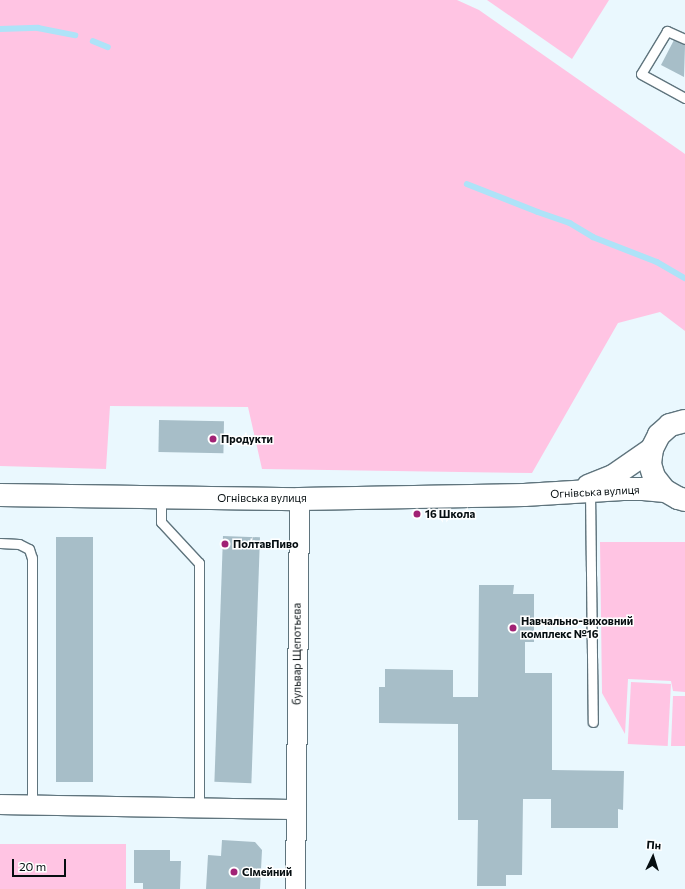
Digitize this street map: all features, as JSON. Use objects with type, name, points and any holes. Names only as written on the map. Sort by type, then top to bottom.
[{"type":"street","name":"Огнівська вулиця","points":[[675,496],[654,477],[650,464],[652,449],[659,434],[670,425],[684,420]]},
{"type":"street","name":"Огнівська вулиця","points":[[524,495],[569,490],[592,485],[613,476],[652,449]]},
{"type":"street","name":"Огнівська вулиця","points":[[0,495],[299,499],[524,495],[643,489],[675,496]]},
{"type":"street","name":"бульвар Щепотьєва","points":[[296,889],[299,499]]},
{"type":"street","points":[[0,804],[296,809]]},
{"type":"lane","points":[[685,39],[667,31],[642,74],[685,98]]},
{"type":"lane","points":[[590,491],[593,722]]},
{"type":"lane","points":[[161,497],[161,522],[199,563],[199,807]]},
{"type":"lane","points":[[0,543],[19,544],[29,549],[32,558],[32,805]]},
{"type":"shaded area","points":[[0,0],[457,0],[479,10],[685,154],[685,331],[660,312],[618,323],[532,473],[262,469],[248,407],[110,406],[106,469],[0,466]]},
{"type":"shaded area","points":[[487,0],[609,0],[572,59]]},
{"type":"shaded area","points":[[600,542],[685,542],[685,692],[673,691],[671,681],[628,679],[625,734],[602,693]]},
{"type":"shaded area","points":[[631,682],[671,684],[668,746],[628,744]]},
{"type":"shaded area","points":[[673,696],[685,696],[685,746],[671,746]]},
{"type":"shaded area","points":[[0,844],[126,844],[126,889],[0,889]]},
{"type":"building","points":[[674,40],[685,45],[684,77],[661,65]]},
{"type":"building","points":[[159,420],[224,421],[223,453],[158,452]]},
{"type":"building","points":[[223,536],[260,537],[251,783],[214,782]]},
{"type":"building","points":[[56,537],[93,537],[93,782],[56,782]]},
{"type":"building","points":[[479,585],[514,585],[513,594],[534,594],[534,642],[525,642],[525,673],[552,673],[552,770],[624,771],[623,810],[618,809],[618,828],[551,828],[551,799],[523,799],[522,875],[506,875],[506,886],[477,886],[478,820],[458,820],[458,724],[379,723],[379,687],[385,687],[385,669],[453,670],[453,697],[478,697]]},
{"type":"building","name":"Сімейний","points":[[222,840],[255,842],[262,850],[260,889],[206,889],[208,855],[221,856]]},
{"type":"building","points":[[134,850],[170,850],[170,861],[181,861],[180,889],[143,889],[143,883],[134,883]]},
{"type":"waterway","points":[[0,29],[38,28],[75,35]]},
{"type":"waterway","points":[[93,41],[108,47]]},
{"type":"waterway","points":[[467,184],[570,223],[593,237],[657,262],[685,278]]},
{"type":"place","name":"Продукти","points":[[213,439]]},
{"type":"place","name":"16 Школа","points":[[417,514]]},
{"type":"place","name":"ПолтавПиво","points":[[225,544]]},
{"type":"place","name":"Навчально-виховний комплекс №16","points":[[513,628]]},
{"type":"place","name":"Сімейний","points":[[234,872]]}]
